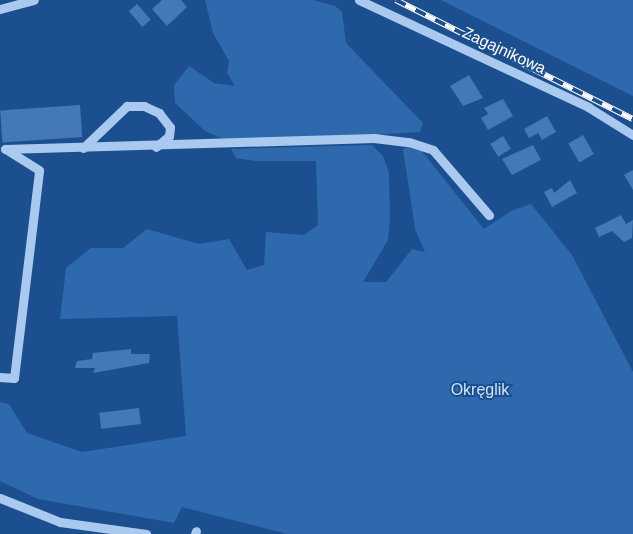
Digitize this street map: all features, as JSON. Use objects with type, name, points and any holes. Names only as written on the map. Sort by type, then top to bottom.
[{"type":"street","points":[[0,9],[34,0]]},
{"type":"street","name":"Zagajnikowa","points":[[359,0],[588,107],[633,134]]},
{"type":"street","points":[[83,148],[127,106],[144,106],[159,113],[170,127],[169,136],[156,147]]},
{"type":"street","points":[[3,149],[156,147],[374,138],[409,142],[433,150],[489,215]]},
{"type":"street","points":[[0,377],[14,378],[39,170],[3,149]]},
{"type":"street","points":[[0,498],[60,522],[146,534]]},
{"type":"green space","points":[[205,0],[313,0],[335,6],[342,12],[346,43],[423,123],[420,132],[232,143],[205,131],[175,103],[174,85],[189,66],[214,83],[235,86],[227,73],[229,61],[213,33]]},
{"type":"green space","points":[[441,0],[633,0],[633,96]]},
{"type":"green space","name":"Okręglik","points":[[372,145],[383,156],[389,173],[390,220],[388,240],[363,282],[386,282],[412,249],[425,252],[415,229],[403,149],[417,145],[484,229],[511,211],[531,204],[572,255],[633,372],[633,534],[287,534],[182,507],[174,523],[38,499],[0,481],[0,402],[9,404],[27,433],[82,452],[186,436],[177,316],[60,319],[66,268],[91,248],[123,248],[147,229],[199,244],[229,239],[247,270],[264,265],[266,232],[304,235],[318,225],[316,161],[255,161],[236,158],[231,149]]},
{"type":"building","points":[[162,0],[181,0],[187,7],[167,26],[152,9]]},
{"type":"building","points":[[137,4],[151,20],[142,27],[129,11]]},
{"type":"building","points":[[469,75],[483,98],[463,106],[450,86]]},
{"type":"building","points":[[503,99],[513,116],[488,130],[481,118],[488,114],[484,108]]},
{"type":"building","points":[[80,105],[82,137],[2,143],[0,111]]},
{"type":"building","points":[[547,116],[556,132],[542,140],[538,133],[529,138],[524,129]]},
{"type":"building","points":[[583,135],[594,154],[579,163],[568,144]]},
{"type":"building","points":[[503,136],[511,149],[498,157],[490,144]]},
{"type":"building","points":[[533,145],[541,160],[512,175],[502,159]]},
{"type":"building","points":[[633,170],[633,190],[624,175]]},
{"type":"building","points":[[570,180],[577,193],[552,207],[544,192],[552,188],[554,193]]},
{"type":"building","points":[[621,215],[626,224],[633,220],[632,238],[624,242],[612,231],[599,237],[595,228]]},
{"type":"building","points":[[131,349],[131,354],[150,354],[149,363],[93,373],[95,368],[75,368],[77,361],[92,359],[93,353]]},
{"type":"building","points":[[139,408],[141,424],[101,429],[99,413]]},
{"type":"railway","points":[[396,0],[633,119]]}]
